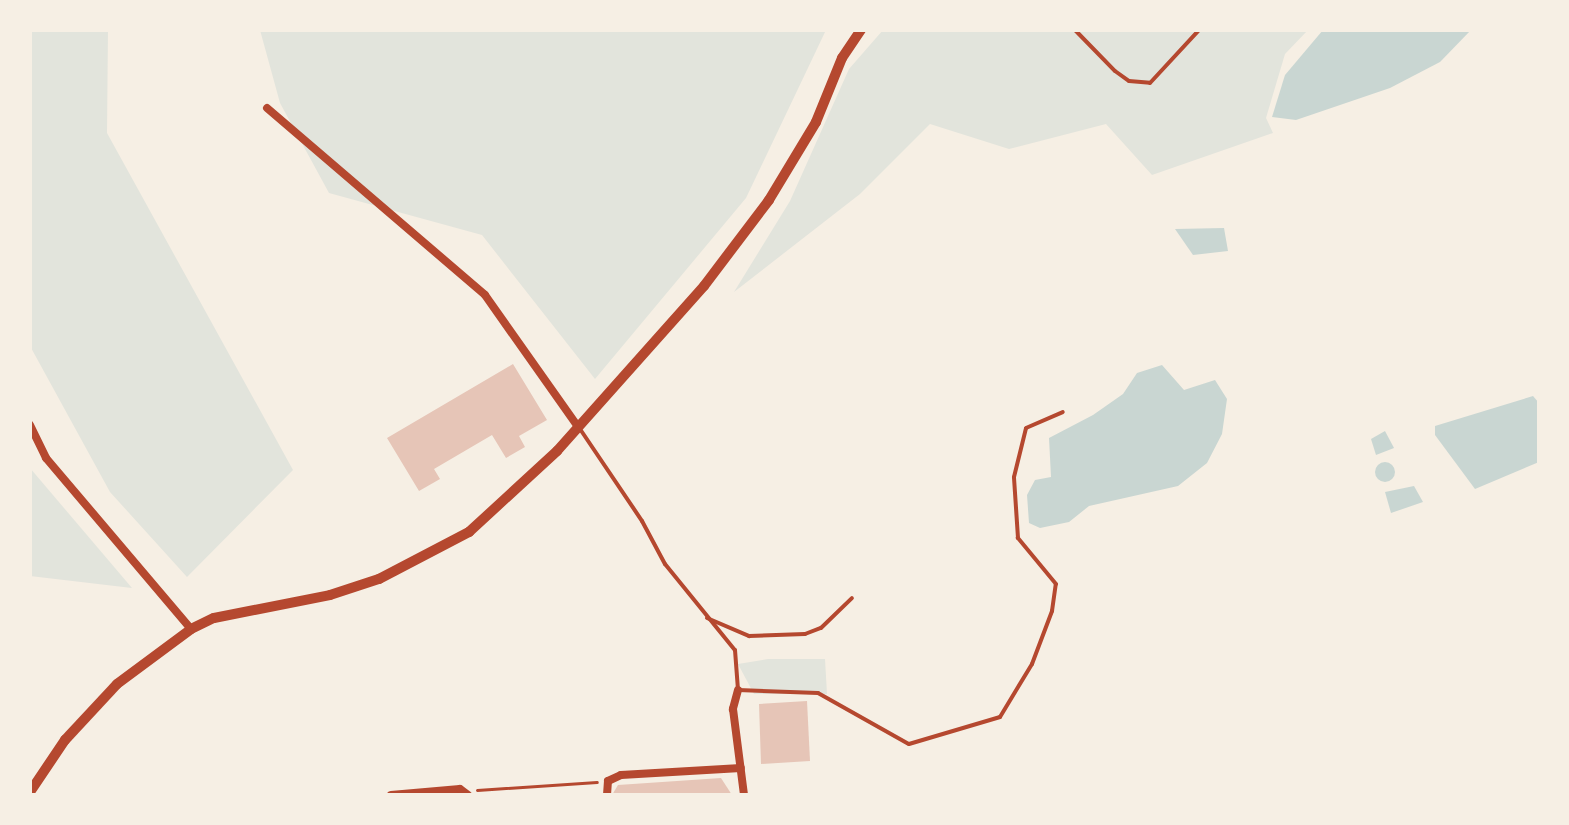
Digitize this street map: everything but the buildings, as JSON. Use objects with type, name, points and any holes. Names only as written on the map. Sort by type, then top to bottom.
[{"type":"street","points":[[30,792],[65,740],[117,684],[191,629],[214,618],[330,595],[430,555],[469,532],[578,427],[704,286],[769,200],[816,122],[842,58],[861,30]]},
{"type":"street","points":[[267,108],[485,295],[578,427]]},
{"type":"street","points":[[30,425],[46,458],[191,629]]},
{"type":"street","points":[[738,690],[733,709],[744,795]]},
{"type":"street","points":[[607,795],[608,781],[621,775],[741,768]]},
{"type":"street","points":[[391,795],[467,793]]},
{"type":"lane","points":[[1075,30],[1129,81],[1150,83],[1199,30]]},
{"type":"lane","points":[[578,427],[642,521],[665,564],[705,617],[735,650],[738,690],[818,693],[909,744],[1006,713],[1032,664],[1052,611],[1056,584],[1018,538],[1014,477],[1026,428],[1063,412]]},
{"type":"lane","points":[[705,617],[749,636],[805,634],[821,628],[852,598]]},
{"type":"path","points":[[467,793],[608,781]]},
{"type":"shaded area","points":[[30,30],[108,30],[107,133],[293,470],[187,577],[110,492],[30,346]]},
{"type":"shaded area","points":[[260,30],[826,30],[746,198],[595,379],[482,235],[329,193],[280,103]]},
{"type":"shaded area","points":[[883,30],[1308,30],[1285,54],[1266,118],[1273,133],[1152,175],[1106,124],[1009,149],[930,124],[860,194],[734,292],[790,201],[849,69]]},
{"type":"shaded area","points":[[1323,30],[1471,30],[1440,62],[1390,88],[1296,120],[1272,117],[1285,75]]},
{"type":"shaded area","points":[[1224,228],[1228,251],[1193,255],[1175,229]]},
{"type":"shaded area","points":[[1162,365],[1184,390],[1215,380],[1227,399],[1222,434],[1207,463],[1178,486],[1089,506],[1069,522],[1040,528],[1029,523],[1027,495],[1035,480],[1051,477],[1049,438],[1093,415],[1123,394],[1137,373]]},
{"type":"shaded area","points":[[1533,396],[1539,403],[1539,462],[1475,489],[1435,435],[1435,426]]},
{"type":"shaded area","points":[[1385,431],[1394,448],[1376,455],[1371,439]]},
{"type":"shaded area","points":[[1381,462],[1389,462],[1395,472],[1389,482],[1381,482],[1375,476],[1375,468]]},
{"type":"shaded area","points":[[30,468],[132,588],[30,576]]},
{"type":"shaded area","points":[[1414,486],[1423,502],[1391,513],[1385,492]]},
{"type":"shaded area","points":[[768,659],[825,659],[827,694],[754,694],[738,664]]}]
